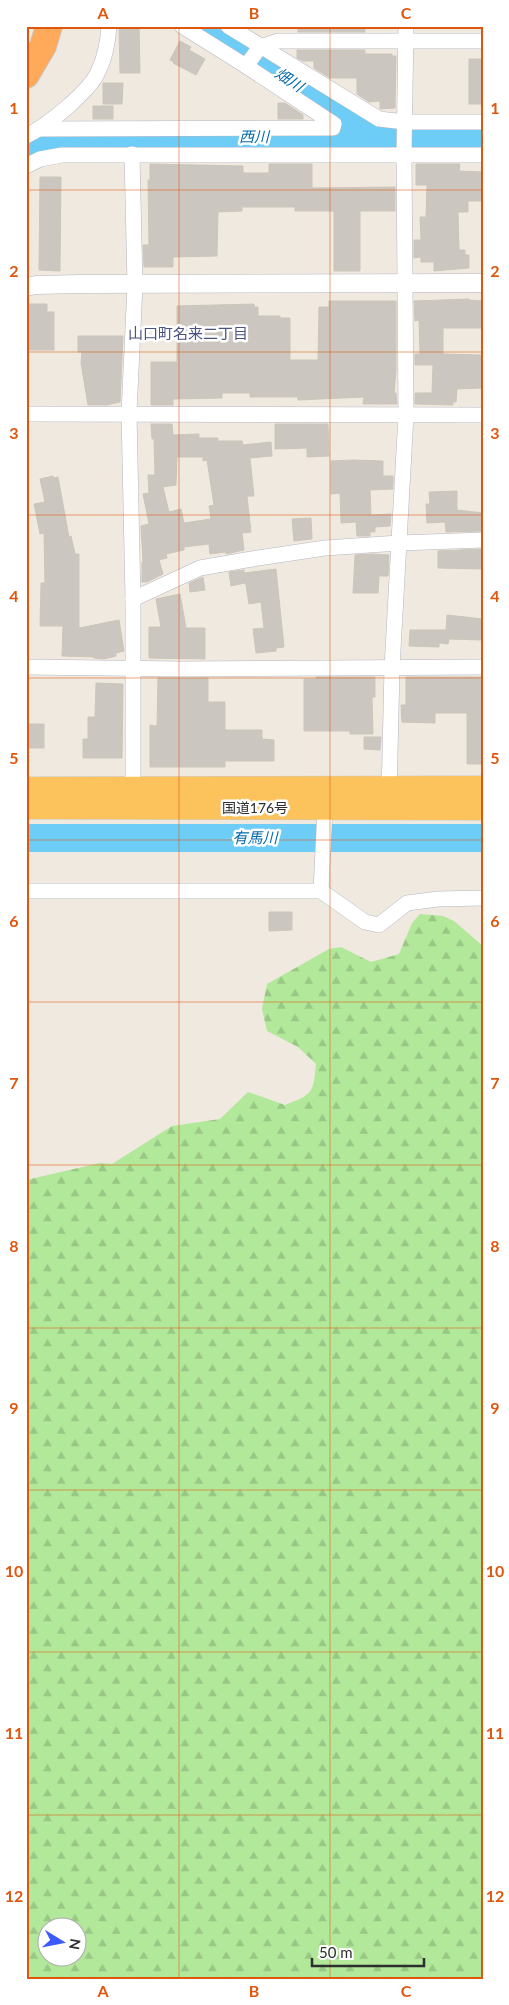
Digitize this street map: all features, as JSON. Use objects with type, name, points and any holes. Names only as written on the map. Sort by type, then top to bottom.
[{"type":"highway","points":[[26,37],[30,26]]},
{"type":"highway","points":[[26,76],[43,46],[49,26]]},
{"type":"highway","name":"国道176号","points":[[26,807],[324,815],[389,798],[483,788]]},
{"type":"highway","name":"国道176号","points":[[26,789],[133,789],[389,798],[483,808]]},
{"type":"street","points":[[26,136],[40,129],[84,91],[98,73],[108,44],[109,26]]},
{"type":"street","points":[[40,129],[333,128],[334,124],[247,64],[182,26]]},
{"type":"street","points":[[228,26],[259,48],[367,114],[379,119],[405,124],[483,122]]},
{"type":"street","points":[[389,798],[392,668],[406,415],[404,153],[406,26]]},
{"type":"street","points":[[247,64],[259,48],[278,41],[483,41]]},
{"type":"street","points":[[26,166],[40,159],[62,155],[404,153],[483,155]]},
{"type":"street","points":[[132,154],[135,285],[130,413],[133,599],[133,789]]},
{"type":"street","points":[[26,287],[36,285],[483,283]]},
{"type":"street","points":[[26,414],[483,414]]},
{"type":"street","points":[[133,599],[200,568],[325,548],[483,540]]},
{"type":"street","points":[[26,667],[483,668]]},
{"type":"street","points":[[321,891],[324,815]]},
{"type":"street","points":[[26,891],[321,891],[366,922],[379,925],[408,903],[438,899],[483,898]]},
{"type":"green space","points":[[420,914],[443,916],[454,921],[483,946],[483,1979],[26,1979],[26,1180],[100,1163],[112,1164],[172,1126],[220,1119],[248,1092],[285,1105],[306,1095],[310,1092],[314,1082],[316,1064],[298,1047],[267,1031],[262,1009],[267,984],[329,949],[341,947],[371,962],[399,954],[412,923]]},
{"type":"building","points":[[119,26],[139,26],[140,73],[120,73]]},
{"type":"building","points":[[298,26],[365,26],[365,32],[298,32]]},
{"type":"building","points":[[180,41],[191,47],[189,50],[205,59],[196,75],[170,60]]},
{"type":"building","points":[[297,50],[365,50],[365,54],[392,54],[392,56],[396,56],[395,108],[380,109],[380,101],[369,102],[357,94],[357,78],[330,78],[314,68],[314,61],[303,61],[297,58]]},
{"type":"building","points":[[469,59],[483,59],[483,104],[469,104]]},
{"type":"building","points":[[103,83],[123,83],[122,104],[103,104]]},
{"type":"building","points":[[278,103],[285,103],[303,115],[303,119],[278,119]]},
{"type":"building","points":[[93,106],[113,106],[113,119],[93,119]]},
{"type":"building","points":[[150,164],[243,166],[243,173],[269,173],[269,164],[312,164],[312,188],[395,187],[395,211],[360,211],[360,271],[334,271],[334,211],[295,211],[295,207],[242,207],[242,211],[218,212],[217,256],[173,257],[173,267],[144,267],[143,245],[149,245],[148,180],[150,180]]},
{"type":"building","points":[[416,164],[460,164],[459,171],[483,172],[483,201],[468,201],[468,212],[458,212],[459,250],[465,250],[465,255],[469,255],[469,268],[434,271],[434,262],[421,262],[421,257],[414,258],[414,240],[421,240],[420,217],[426,217],[427,185],[416,185]]},
{"type":"building","points":[[40,177],[61,177],[60,271],[39,270]]},
{"type":"building","points":[[469,299],[483,301],[483,328],[443,328],[443,354],[483,355],[483,388],[457,389],[456,402],[453,402],[453,405],[415,404],[415,393],[432,393],[433,365],[415,365],[415,354],[420,354],[419,320],[415,321],[414,301]]},
{"type":"building","points":[[329,301],[396,301],[396,371],[394,393],[396,393],[397,404],[363,404],[364,397],[298,400],[298,397],[250,397],[250,393],[222,393],[222,398],[173,399],[173,405],[151,405],[151,362],[177,362],[177,306],[254,304],[254,307],[258,307],[258,316],[290,318],[290,360],[318,360],[319,307],[329,307]]},
{"type":"building","points":[[28,304],[47,304],[47,312],[54,312],[54,350],[28,350]]},
{"type":"building","points":[[78,336],[123,336],[120,402],[107,405],[88,405],[81,363],[82,352],[78,352]]},
{"type":"building","points":[[151,424],[172,424],[173,435],[199,434],[199,438],[218,438],[218,441],[242,441],[243,445],[271,442],[272,456],[250,458],[254,496],[247,496],[251,532],[242,533],[244,550],[226,554],[226,552],[210,554],[209,544],[184,547],[184,550],[166,554],[167,558],[159,560],[163,574],[147,582],[142,582],[141,526],[149,524],[143,494],[149,493],[148,475],[155,475],[154,439],[152,439]],"holes":[[[177,457],[203,457],[203,461],[207,460],[214,505],[209,506],[211,519],[184,523],[181,509],[169,512],[163,487],[176,485]]]},
{"type":"building","points":[[275,424],[328,424],[329,456],[307,457],[307,448],[275,449]]},
{"type":"building","points":[[331,461],[383,461],[383,476],[393,476],[393,489],[370,490],[371,515],[391,514],[390,526],[375,527],[375,532],[370,532],[370,536],[357,536],[356,522],[341,523],[340,493],[331,494]]},
{"type":"building","points":[[53,476],[53,478],[58,477],[69,537],[71,536],[75,554],[79,554],[79,628],[119,620],[124,651],[116,653],[116,656],[104,659],[62,656],[63,626],[40,626],[41,583],[45,583],[44,533],[40,534],[34,504],[45,502],[40,479]]},
{"type":"building","points":[[457,491],[457,510],[483,513],[483,531],[446,532],[445,522],[427,523],[426,504],[430,504],[429,492]]},
{"type":"building","points":[[311,518],[312,539],[294,541],[292,519]]},
{"type":"building","points":[[483,549],[483,569],[438,568],[438,551]]},
{"type":"building","points":[[355,555],[389,555],[388,576],[379,576],[378,593],[353,593]]},
{"type":"building","points":[[276,569],[284,647],[276,648],[276,651],[256,653],[253,629],[264,628],[261,602],[249,604],[245,579],[245,583],[231,586],[229,572],[244,570],[244,573]]},
{"type":"building","points":[[203,577],[205,590],[190,592],[189,583]]},
{"type":"building","points":[[180,594],[186,628],[205,628],[205,659],[149,658],[149,627],[161,627],[156,599]]},
{"type":"building","points":[[447,615],[483,619],[482,640],[449,639],[448,644],[439,643],[439,647],[409,646],[410,630],[446,630]]},
{"type":"building","points":[[316,677],[375,677],[375,697],[372,697],[373,734],[350,734],[350,731],[304,731],[304,679],[316,679]]},
{"type":"building","points":[[406,677],[483,677],[483,764],[467,764],[467,713],[435,713],[435,723],[402,722],[401,705],[406,705]]},
{"type":"building","points":[[158,678],[208,678],[208,702],[225,702],[225,730],[262,730],[262,739],[274,740],[274,761],[225,761],[225,767],[150,767],[150,725],[157,726]]},
{"type":"building","points":[[96,683],[123,684],[122,758],[83,758],[83,739],[88,739],[88,717],[95,717]]},
{"type":"building","points":[[26,724],[44,724],[44,748],[26,748]]},
{"type":"building","points":[[364,737],[381,737],[380,750],[364,749]]},
{"type":"building","points":[[269,912],[292,912],[292,930],[269,931]]},
{"type":"waterway","name":"畑川","points":[[205,26],[284,75],[373,134]]},
{"type":"waterway","name":"西川","points":[[26,147],[50,139],[86,138],[321,138],[373,134],[483,136]]},
{"type":"waterway","name":"有馬川","points":[[26,838],[483,838]]},
{"type":"district","name":"山口町名来二丁目","points":[[188,334]]}]
